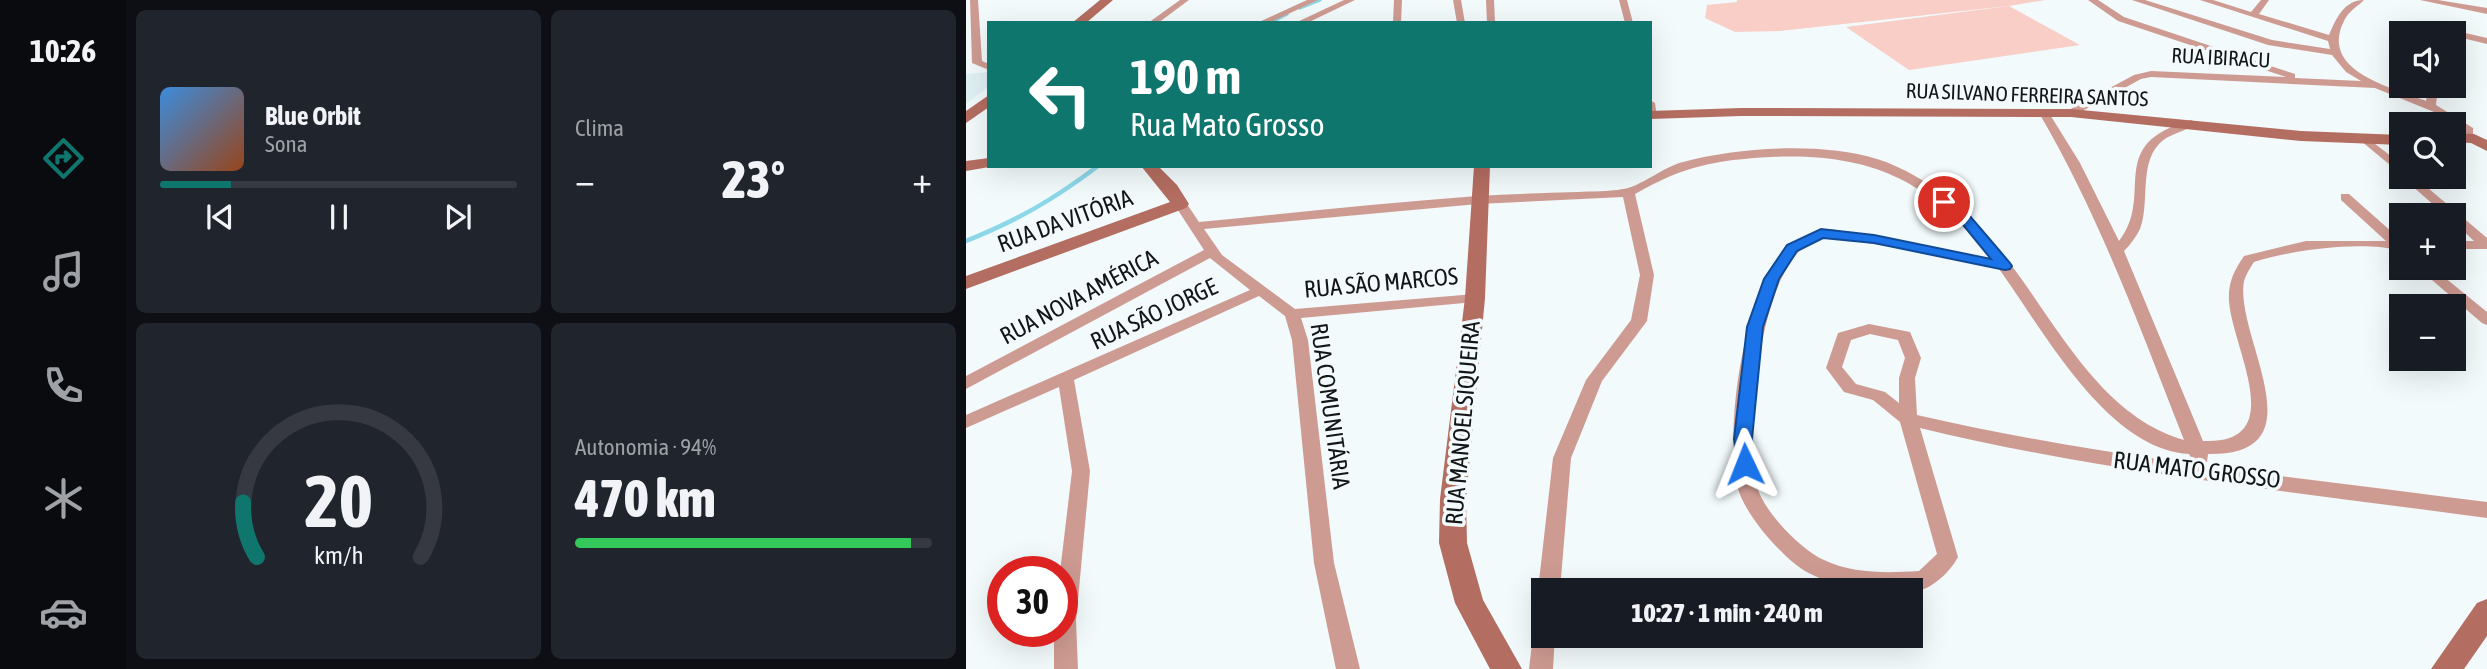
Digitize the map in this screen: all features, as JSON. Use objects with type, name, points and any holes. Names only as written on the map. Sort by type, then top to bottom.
[{"type":"street","points":[[974,0],[977,63],[987,66]]},
{"type":"street","points":[[1081,21],[1107,0]]},
{"type":"street","points":[[1155,21],[1185,0]]},
{"type":"street","points":[[1266,21],[1314,0]]},
{"type":"street","points":[[1304,21],[1351,0]]},
{"type":"street","points":[[1397,21],[1398,0]]},
{"type":"street","points":[[1457,0],[1461,21]]},
{"type":"street","points":[[1490,0],[1491,21]]},
{"type":"street","points":[[1623,0],[1628,21]]},
{"type":"street","points":[[2092,0],[2137,25],[2306,82]]},
{"type":"street","points":[[2108,11],[2113,0]]},
{"type":"street","points":[[2136,0],[2271,43],[2335,53]]},
{"type":"street","points":[[2204,0],[2332,39]]},
{"type":"street","points":[[2254,14],[2265,0]]},
{"type":"street","points":[[2360,0],[2342,15],[2332,39],[2335,53],[2348,68],[2378,85],[2443,112]]},
{"type":"street","points":[[2424,0],[2487,11]]},
{"type":"street","points":[[2466,36],[2487,41]]},
{"type":"street","name":"RUA IBIRACU","points":[[2071,113],[2137,77],[2151,74],[2378,85]]},
{"type":"street","points":[[2431,105],[2432,98]]},
{"type":"street","points":[[966,119],[987,101]]},
{"type":"street","name":"RUA SILVANO FERREIRA SANTOS","points":[[1652,111],[2071,113],[2301,136],[2389,140]]},
{"type":"street","points":[[2043,113],[2074,163],[2118,251],[2208,472]]},
{"type":"street","points":[[2118,251],[2133,230],[2142,192],[2143,162],[2149,148],[2158,138],[2191,123]]},
{"type":"street","points":[[2365,139],[2389,160]]},
{"type":"street","points":[[2466,140],[2486,146]]},
{"type":"street","name":"RUA MATO GROSSO","points":[[1628,193],[1671,170],[1717,158],[1764,154],[1853,158],[1888,168],[1923,187],[1964,218],[2005,266],[2080,370],[2107,401],[2134,424],[2164,442],[2197,450],[2235,447],[2253,432],[2260,415],[2254,370],[2236,313],[2237,281],[2249,259],[2281,247],[2316,243],[2389,246]]},
{"type":"street","points":[[966,166],[987,163]]},
{"type":"street","name":"RUA COMUNITÁRIA","points":[[1151,168],[1171,189],[1217,258],[1292,314],[1300,340],[1324,563],[1348,669]]},
{"type":"street","name":"RUA MANOEL SIQUEIRA","points":[[1482,168],[1475,298],[1452,499],[1454,543],[1469,603],[1493,650],[1507,669]]},
{"type":"street","points":[[2422,189],[2438,203]]},
{"type":"street","points":[[1196,226],[1478,200],[1628,193],[1647,275],[1639,321],[1594,380],[1562,458],[1550,578]]},
{"type":"street","points":[[2345,197],[2389,236]]},
{"type":"street","name":"RUA DA VITÓRIA","points":[[966,283],[1180,204]]},
{"type":"street","points":[[2466,227],[2487,245]]},
{"type":"street","points":[[1908,419],[1879,396],[1850,388],[1835,368],[1844,337],[1869,329],[1903,336],[1913,358],[1907,378],[1908,419],[1948,557],[1924,580],[1883,582],[1834,573],[1801,558],[1771,524],[1748,488],[1743,439],[1755,327],[1772,279],[1792,248],[1821,233],[1874,239],[2005,266]]},
{"type":"street","points":[[2466,245],[2487,245]]},
{"type":"street","name":"RUA NOVA AMÉRICA","points":[[966,383],[1212,251]]},
{"type":"street","points":[[2439,280],[2487,320]]},
{"type":"street","name":"RUA SÃO JORGE","points":[[966,422],[1066,380],[1261,290]]},
{"type":"street","name":"RUA SÃO MARCOS","points":[[1292,314],[1475,298]]},
{"type":"street","points":[[1066,380],[1081,471],[1065,621],[1066,669]]},
{"type":"street","name":"RUA MATO GROSSO","points":[[1908,419],[2010,443],[2487,510]]},
{"type":"street","points":[[2446,669],[2487,612]]},
{"type":"street","points":[[1541,669],[1543,648]]},
{"type":"shaded area","points":[[1737,0],[2045,0],[2009,6],[2080,45],[1909,70],[1846,27],[2008,6],[1780,31],[1735,32],[1705,18],[1707,5]]},
{"type":"shaded area","points":[[987,72],[987,88],[966,104],[966,74]]},
{"type":"waterway","points":[[1300,8],[1320,0]]},
{"type":"waterway","points":[[1274,21],[1287,14]]},
{"type":"waterway","points":[[966,241],[1035,208],[1095,168]]},
{"type":"route","points":[[1745,464],[1743,439],[1755,327],[1772,279],[1792,248],[1821,233],[1874,239],[2005,266],[1964,218],[1944,202]]}]
